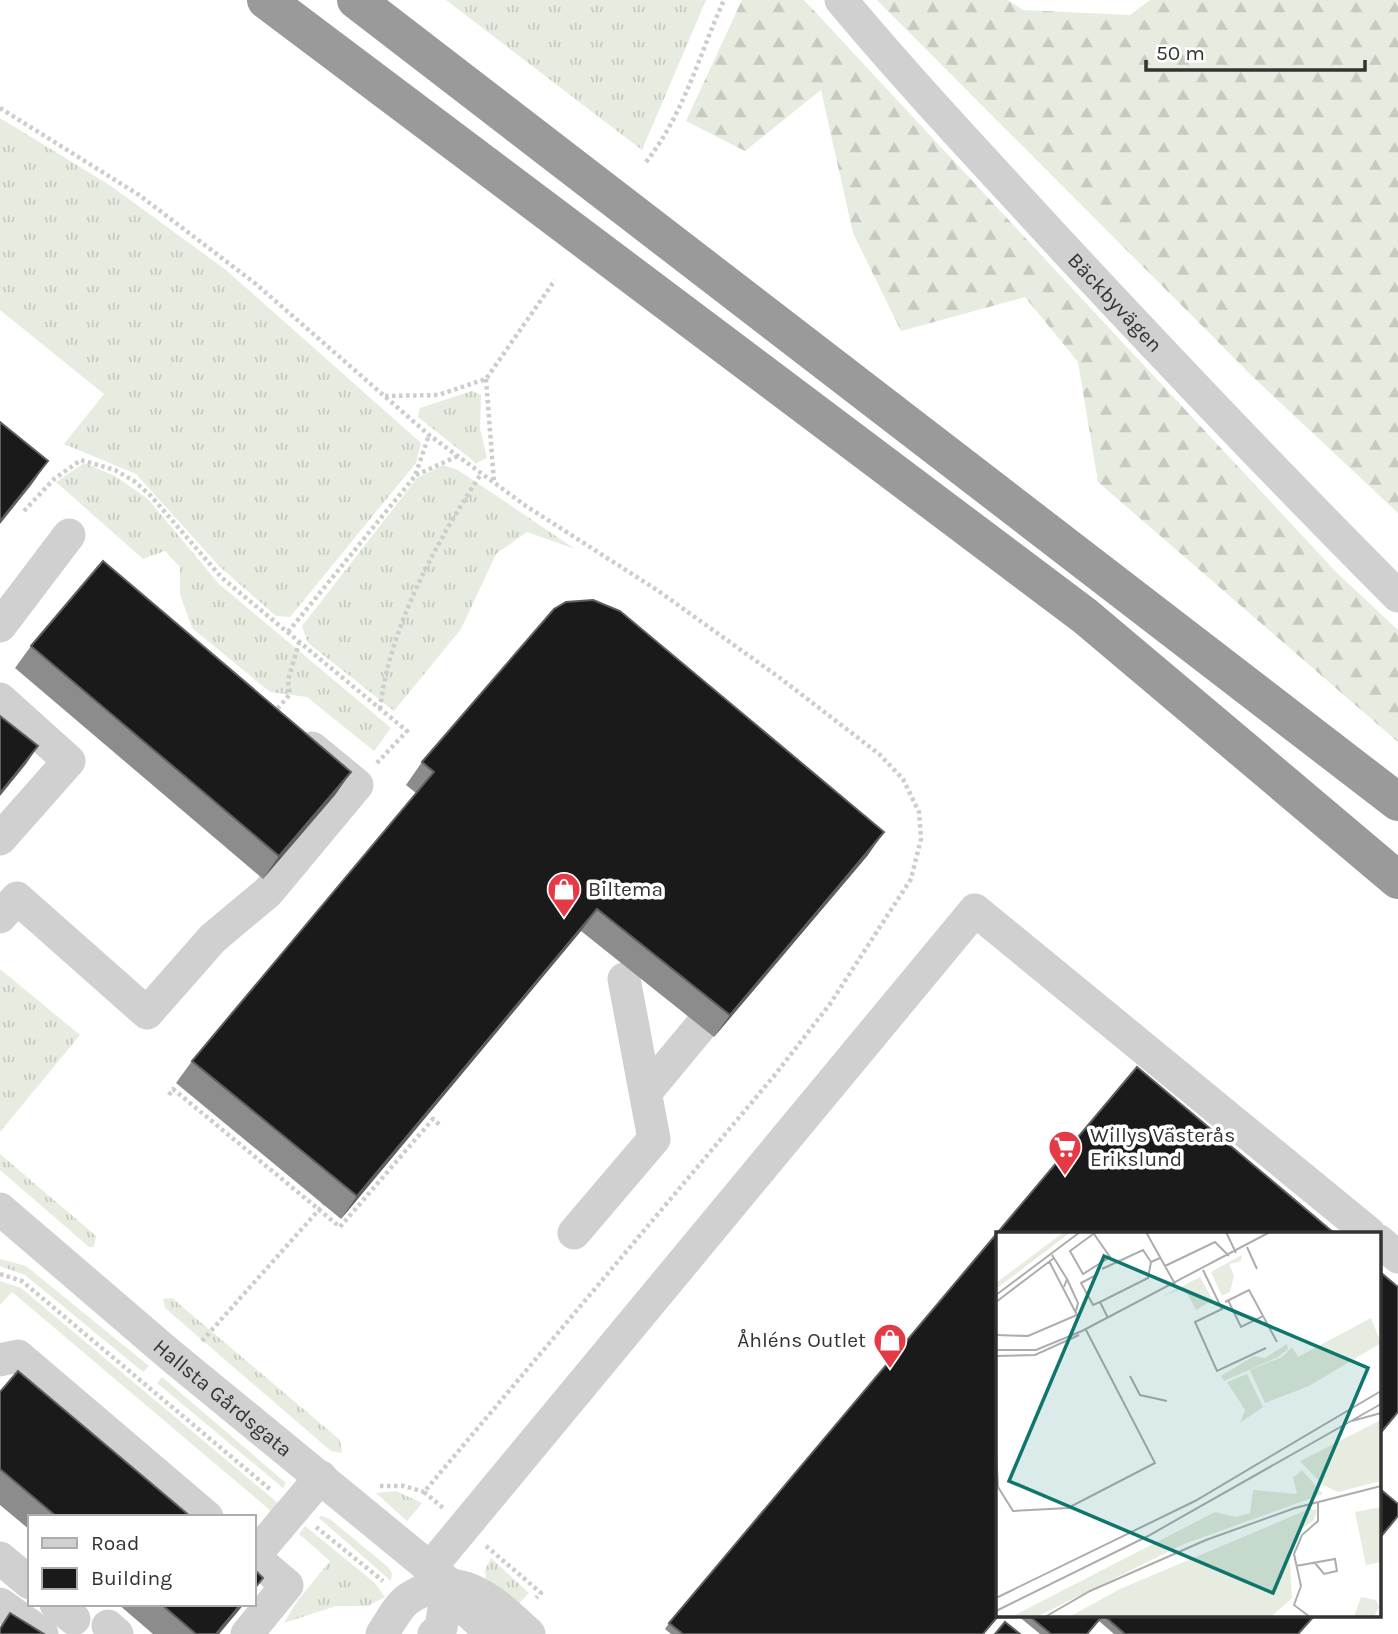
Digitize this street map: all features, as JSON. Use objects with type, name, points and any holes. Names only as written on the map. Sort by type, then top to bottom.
[{"type":"highway","points":[[266,0],[1085,616],[1398,880]]},
{"type":"highway","points":[[356,0],[1398,802]]},
{"type":"street","name":"Bäckbyvägen","points":[[841,0],[901,71],[1139,331],[1268,467],[1398,596]]},
{"type":"street","points":[[0,626],[69,535]]},
{"type":"street","points":[[0,699],[69,761],[0,839]]},
{"type":"street","points":[[0,917],[17,898],[147,1013],[213,938],[268,892],[357,785],[273,715]]},
{"type":"street","points":[[382,1634],[407,1600],[439,1575],[975,910],[1368,1232]]},
{"type":"street","points":[[574,1233],[654,1139],[624,979]]},
{"type":"street","points":[[646,1092],[700,1027]]},
{"type":"street","name":"Hallsta Gårdsgata","points":[[0,1209],[169,1354],[439,1575],[459,1603],[492,1634]]},
{"type":"street","points":[[1380,1242],[1398,1257]]},
{"type":"street","points":[[0,1360],[18,1356],[205,1515]]},
{"type":"street","points":[[256,1554],[321,1477]]},
{"type":"street","points":[[0,1558],[28,1581]]},
{"type":"street","points":[[247,1634],[287,1585],[256,1558]]},
{"type":"street","points":[[434,1634],[441,1628],[439,1575]]},
{"type":"street","name":"Hallsta Gårdsgata","points":[[439,1575],[467,1586],[529,1634]]},
{"type":"street","points":[[0,1604],[42,1634]]},
{"type":"path","points":[[646,162],[664,140],[687,93],[724,0]]},
{"type":"path","points":[[0,108],[139,195],[256,284],[429,435],[494,483],[486,379]]},
{"type":"path","points":[[384,397],[438,395],[486,379],[555,281]]},
{"type":"path","points":[[287,632],[415,476],[429,435]]},
{"type":"path","points":[[415,476],[458,456]]},
{"type":"path","points":[[24,511],[54,479],[81,460],[115,470],[152,496],[222,578],[407,730],[357,785]]},
{"type":"path","points":[[380,709],[383,685],[420,584],[459,508],[481,474]]},
{"type":"path","points":[[273,715],[290,694],[288,680],[299,643]]},
{"type":"path","points":[[169,1094],[173,1089],[340,1227],[433,1119],[442,1126]]},
{"type":"path","points":[[262,1163],[267,1158]]},
{"type":"path","points":[[199,1344],[324,1205]]},
{"type":"path","points":[[0,1274],[22,1281],[360,1562]]},
{"type":"path","points":[[373,1488],[404,1486],[424,1492]]},
{"type":"green space","points":[[446,0],[706,0],[642,150]]},
{"type":"green space","points":[[742,0],[804,0],[1337,573],[1398,630],[1398,742],[1098,482],[1078,362],[1025,297],[901,331],[853,233],[821,90],[745,151],[686,121]]},
{"type":"green space","points":[[877,0],[1008,0],[1023,10],[1130,15],[1150,0],[1398,0],[1398,513],[1252,376]]},
{"type":"green space","points":[[0,118],[111,186],[226,270],[421,443],[416,463],[290,617],[276,616],[220,567],[136,474],[64,444],[104,394],[0,310]]},
{"type":"green space","points":[[472,391],[481,395],[480,429],[487,458],[476,463],[418,417],[420,408]]},
{"type":"green space","points":[[84,463],[115,476],[148,499],[219,584],[391,728],[374,751],[307,697],[270,692],[192,628],[180,594],[180,567],[165,551],[143,559],[56,482]]},
{"type":"green space","points":[[443,465],[458,470],[575,549],[527,532],[496,554],[461,629],[394,711],[308,643],[302,626],[417,478]]},
{"type":"green space","points":[[0,969],[80,1035],[0,1132]]},
{"type":"green space","points":[[0,1154],[96,1236],[94,1247],[89,1247],[0,1170]]},
{"type":"green space","points":[[0,1259],[26,1266],[149,1366],[143,1372],[25,1275],[0,1266]]},
{"type":"green space","points":[[0,1281],[21,1288],[279,1504],[271,1511],[12,1292],[0,1305]]},
{"type":"green space","points":[[172,1298],[340,1440],[342,1453],[331,1451],[165,1308],[163,1299]]},
{"type":"green space","points":[[162,1377],[286,1483],[283,1488],[157,1383]]},
{"type":"green space","points":[[396,1491],[422,1503],[407,1521],[376,1493]]},
{"type":"green space","points":[[321,1516],[330,1519],[388,1567],[392,1573],[391,1581],[319,1518]]},
{"type":"green space","points":[[305,1526],[375,1583],[385,1597],[368,1606],[336,1606],[284,1623],[298,1600],[330,1561],[299,1534]]},
{"type":"green space","points":[[491,1558],[529,1593],[513,1610],[487,1586],[485,1570]]},
{"type":"building","points":[[0,422],[48,461],[0,521]]},
{"type":"building","points":[[103,561],[351,772],[279,856],[31,646]]},
{"type":"building","name":"Biltema","points":[[593,600],[620,611],[884,832],[730,1015],[597,909],[357,1196],[192,1061],[434,772],[422,762],[554,609],[566,602]]},
{"type":"building","points":[[0,716],[38,746],[0,793]]},
{"type":"building","points":[[1137,1067],[1333,1232],[998,1232]]},
{"type":"building","points":[[996,1234],[996,1616],[998,1616],[983,1634],[683,1634],[669,1623]]},
{"type":"building","points":[[1380,1272],[1398,1287],[1398,1412],[1380,1434]]},
{"type":"building","points":[[18,1371],[189,1515],[55,1515],[0,1469],[0,1392]]},
{"type":"building","points":[[1380,1489],[1398,1504],[1398,1516],[1380,1538]]},
{"type":"building","points":[[256,1571],[263,1578],[256,1587]]},
{"type":"building","points":[[163,1606],[239,1606],[216,1634],[196,1634]]},
{"type":"building","points":[[10,1613],[44,1634],[0,1634],[0,1629]]},
{"type":"building","points":[[1029,1616],[1102,1616],[1087,1634],[1051,1634]]},
{"type":"building","points":[[1104,1616],[1314,1616],[1298,1634],[1125,1634]]},
{"type":"building","points":[[1005,1622],[1020,1634],[995,1634]]},
{"type":"place","name":"Biltema","points":[[564,919]]},
{"type":"place","name":"Willys Västerås Erikslund","points":[[1065,1177]]},
{"type":"place","name":"Åhléns Outlet","points":[[890,1370]]}]
